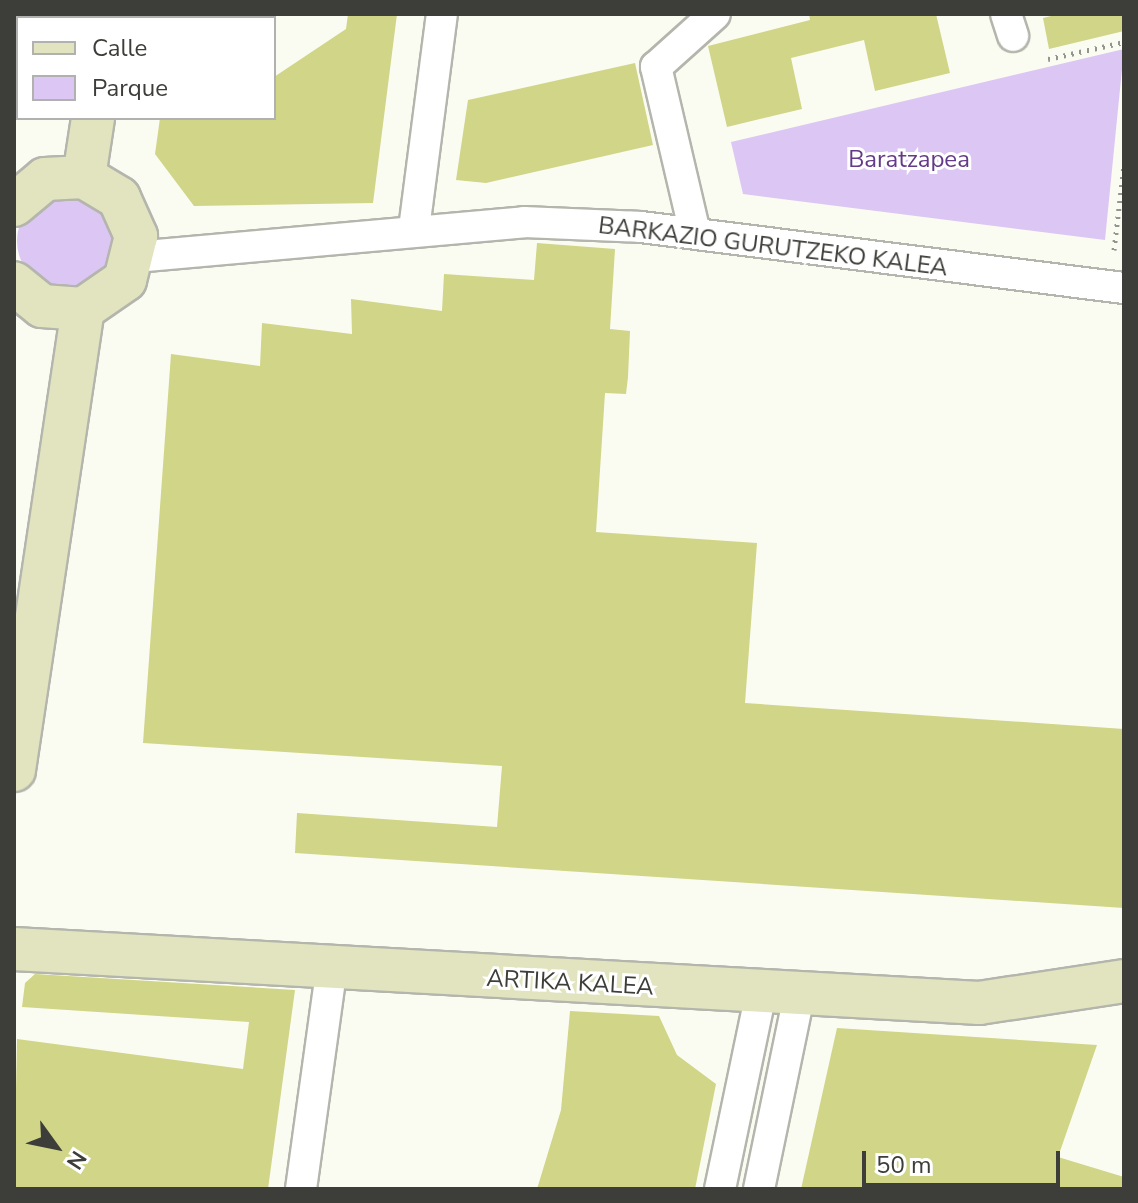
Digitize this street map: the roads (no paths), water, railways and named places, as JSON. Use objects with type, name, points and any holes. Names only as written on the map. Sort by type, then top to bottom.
[{"type":"street","points":[[414,229],[442,14]]},
{"type":"street","points":[[695,233],[656,67],[715,14]]},
{"type":"street","points":[[84,177],[93,120]]},
{"type":"street","points":[[14,283],[42,306],[83,309],[107,299],[135,257],[131,216],[104,185],[84,177],[54,177],[18,192]]},
{"type":"street","name":"BARKAZIO GURUTZEKO KALEA","points":[[135,257],[414,229],[524,222],[695,233],[1124,288]]},
{"type":"street","points":[[14,770],[83,309]]},
{"type":"street","name":"ARTIKA KALEA","points":[[14,949],[331,972],[979,1003],[1124,981]]},
{"type":"street","points":[[301,1189],[331,972]]},
{"type":"street","points":[[720,1189],[780,994]]},
{"type":"street","points":[[759,1189],[780,994]]},
{"type":"park label","name":"Baratzapea","points":[[909,160]]}]
